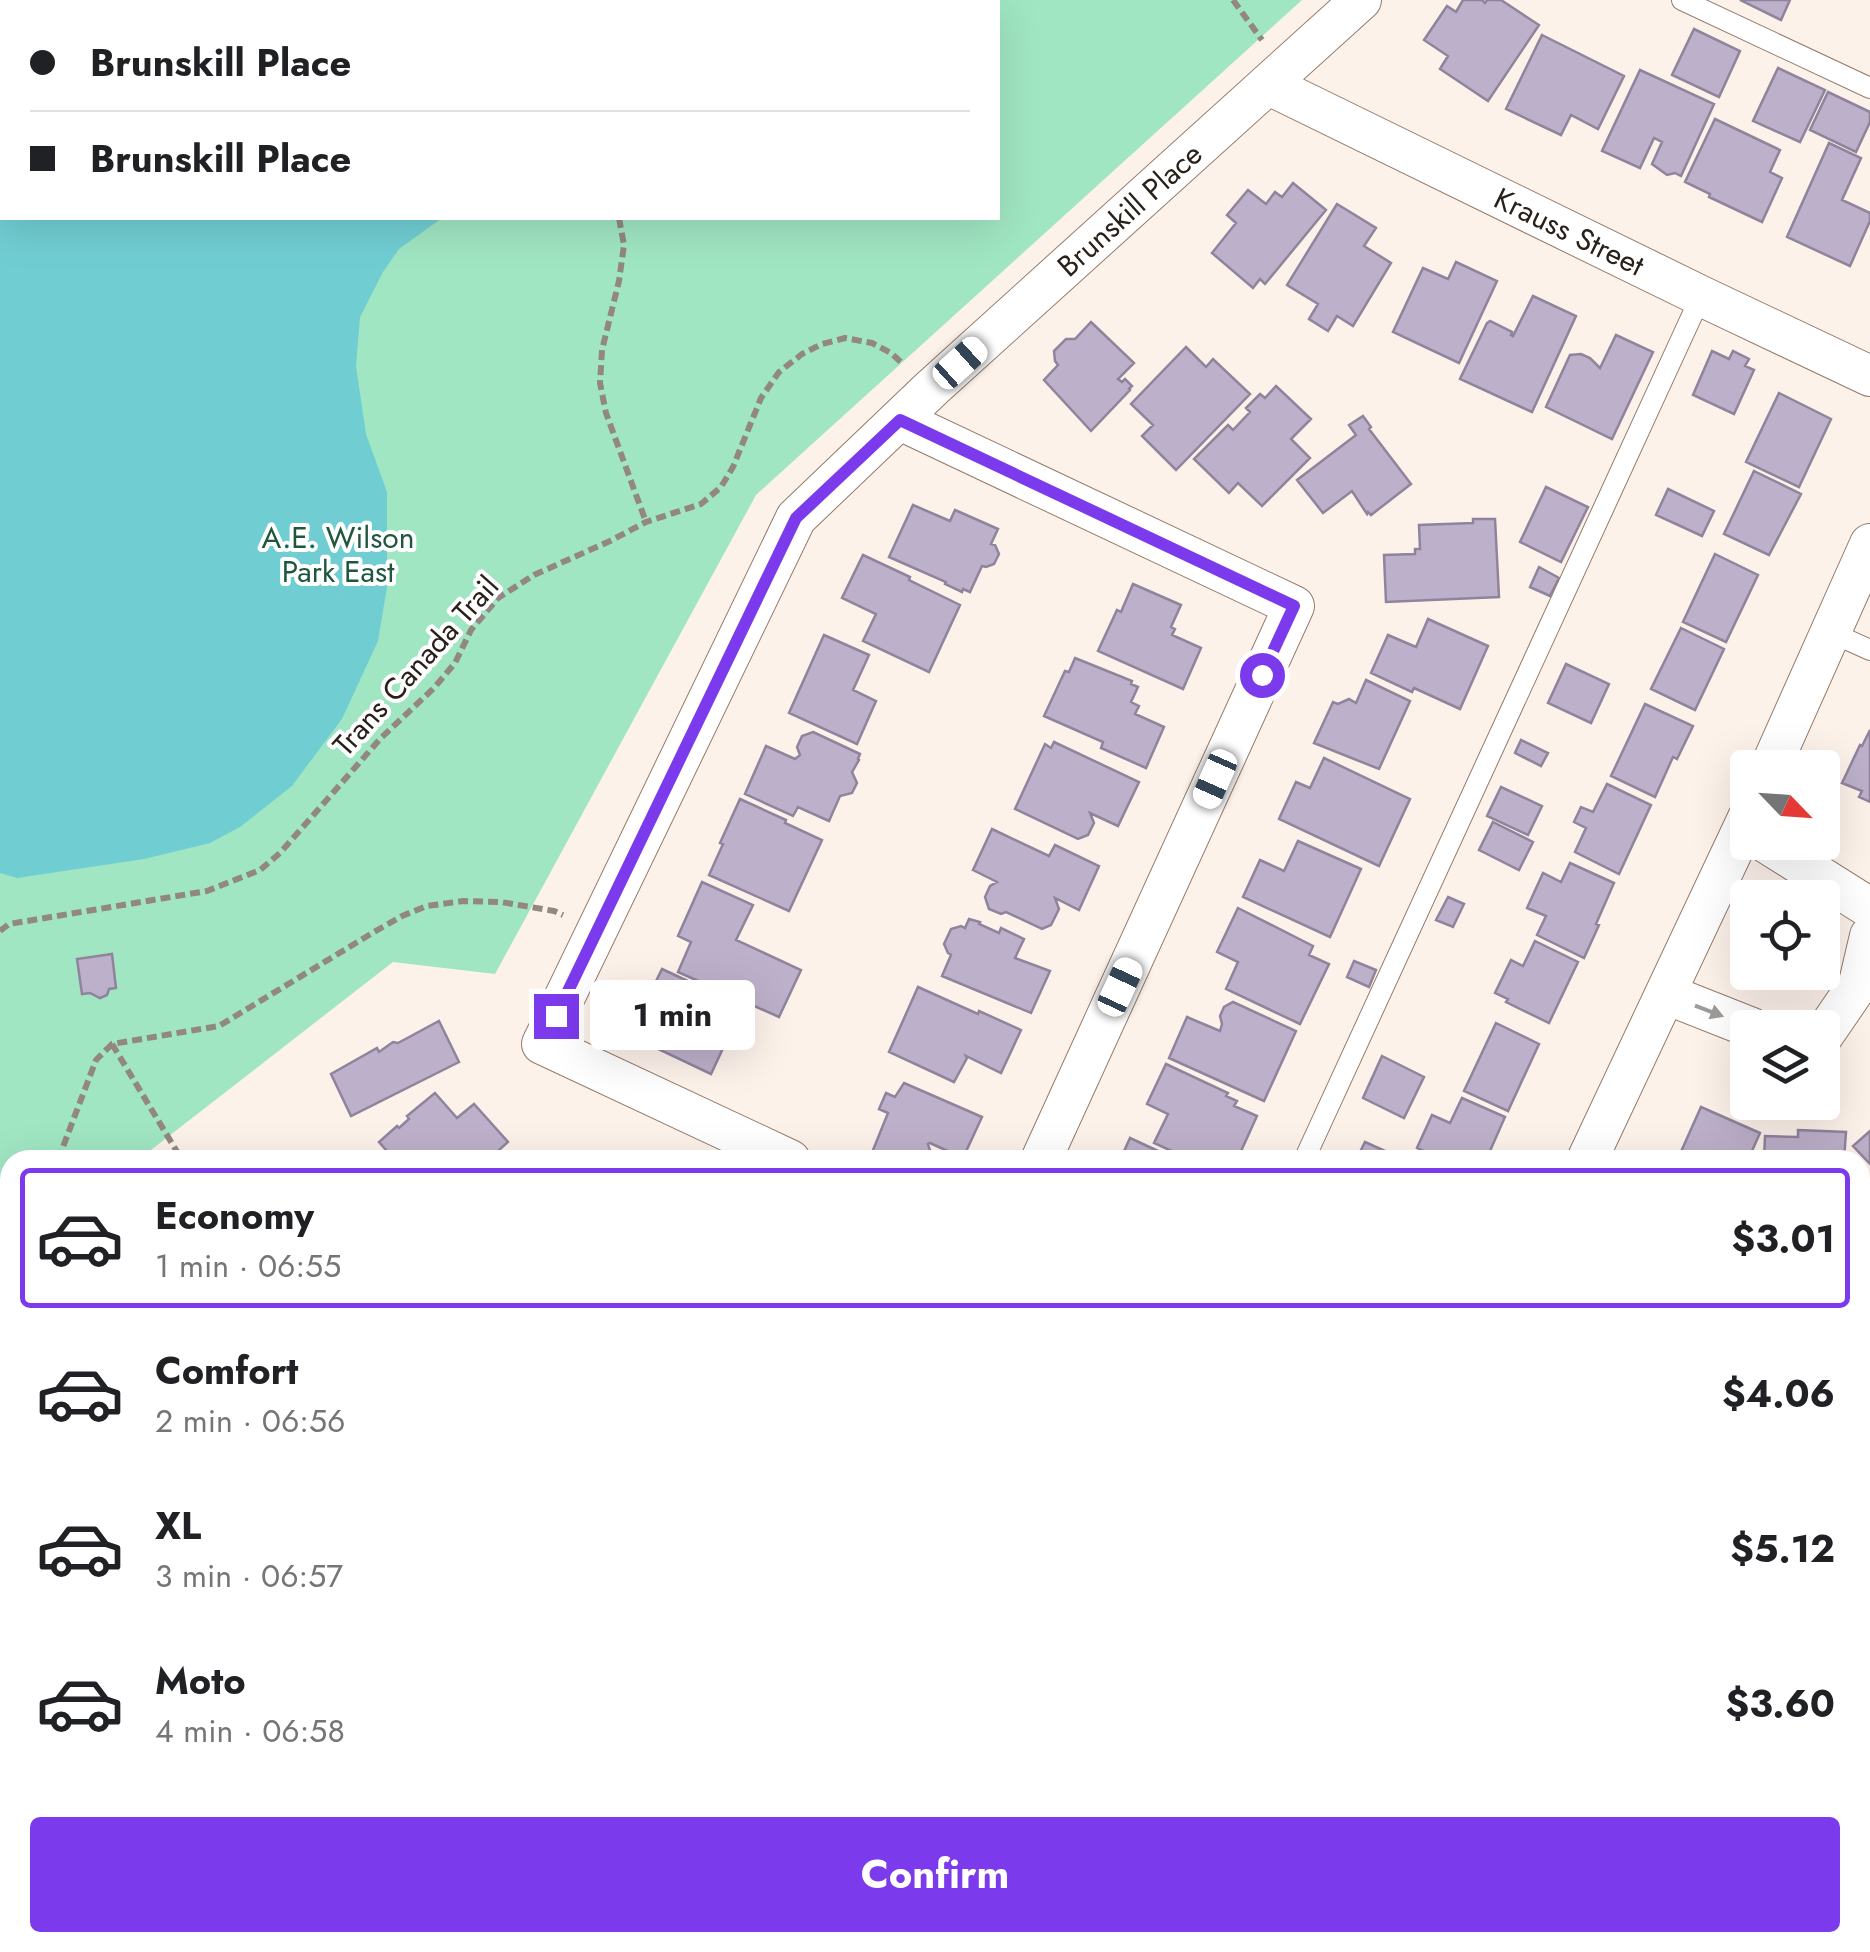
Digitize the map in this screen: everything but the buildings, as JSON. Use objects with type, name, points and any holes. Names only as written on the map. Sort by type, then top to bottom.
[{"type":"street","name":"Brunskill Place","points":[[769,1150],[542,1044],[796,518],[932,388],[1361,0]]},
{"type":"street","name":"Krauss Street","points":[[1269,85],[1870,376]]},
{"type":"street","points":[[900,420],[1294,606],[1046,1150]]},
{"type":"street","points":[[1778,750],[1870,544]]},
{"type":"street","points":[[1592,1150],[1735,860]]},
{"type":"street","points":[[1797,860],[1870,908]]},
{"type":"street","points":[[1840,1011],[1859,983],[1870,936]]},
{"type":"street","points":[[1666,994],[1730,1019]]},
{"type":"lane","points":[[1682,0],[1870,88]]},
{"type":"lane","points":[[1309,1150],[1701,296]]},
{"type":"lane","points":[[1830,632],[1870,650]]},
{"type":"path","points":[[620,220],[624,245],[620,281],[602,350],[600,383],[606,413],[646,522]]},
{"type":"path","name":"Trans Canada Trail","points":[[0,931],[9,924],[206,891],[260,870],[455,664],[471,630],[498,598],[534,575],[646,522],[701,504],[721,487],[761,398],[779,372],[802,354],[845,338],[872,343],[932,388]]},
{"type":"path","points":[[62,1150],[96,1060],[112,1044],[220,1026],[374,932],[427,906],[462,901],[502,902],[554,911],[596,930]]},
{"type":"path","points":[[112,1044],[176,1150]]},
{"type":"green space","name":"A.E. Wilson Park East","points":[[1000,0],[1302,0],[756,495],[495,974],[393,962],[151,1150],[0,1150],[0,220],[1000,220]]},
{"type":"water","points":[[0,220],[439,220],[399,249],[360,317],[356,366],[366,434],[387,492],[387,587],[378,641],[342,719],[292,786],[240,827],[210,843],[144,859],[17,878],[0,873]]},
{"type":"route","points":[[556,1016],[796,518],[900,420],[1294,606],[1262,675]]}]
